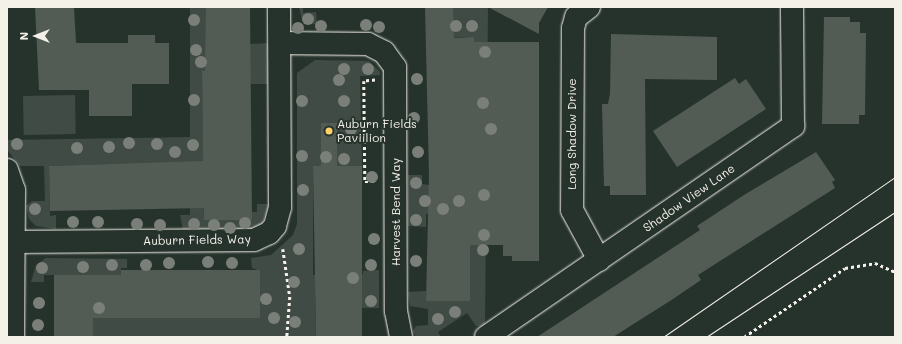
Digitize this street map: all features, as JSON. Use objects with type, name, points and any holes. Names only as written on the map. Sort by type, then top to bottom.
[{"type":"street","name":"Auburn Fields Way","points":[[14,242],[254,240],[269,233],[275,226],[280,206],[280,7]]},
{"type":"street","name":"Long Shadow Drive","points":[[589,7],[576,17],[573,28],[572,210],[599,260]]},
{"type":"street","name":"Shadow View Lane","points":[[486,337],[793,126],[792,7]]},
{"type":"street","name":"Harvest Bend Way","points":[[280,43],[368,44],[384,52],[395,67],[396,311],[401,337]]},
{"type":"street","points":[[7,170],[14,190],[13,337]]},
{"type":"path","points":[[347,139],[364,138]]},
{"type":"path","points":[[281,245],[290,297],[287,337]]},
{"type":"path","points":[[744,337],[846,268],[875,263],[895,272]]},
{"type":"shaded area","points":[[190,7],[206,7],[249,44],[270,43],[270,84],[251,84],[228,70],[202,71],[204,220],[252,220],[252,212],[257,212],[257,204],[269,204],[262,225],[257,229],[183,230],[180,215],[190,215],[190,208],[193,208],[192,162],[49,166],[50,216],[56,215],[56,229],[36,226],[29,219],[26,206],[32,201],[45,201],[44,166],[20,166],[8,151],[8,140],[190,137]]},
{"type":"shaded area","points":[[299,7],[303,7],[303,13],[316,12],[317,25],[302,20]]},
{"type":"shaded area","points":[[453,7],[488,7],[485,326],[476,326],[467,313],[438,332],[441,337],[416,337],[413,331],[416,326],[428,325],[428,309],[410,306],[408,292],[426,291],[426,301],[470,301],[469,214],[426,214],[426,227],[408,226],[408,175],[422,175],[422,184],[429,185],[429,191],[474,37],[431,38]]},
{"type":"shaded area","points":[[315,60],[369,61],[380,72],[380,75],[360,76],[362,166],[313,167],[313,275],[363,274],[363,271],[379,270],[379,308],[362,308],[361,295],[315,295],[316,337],[93,337],[93,275],[44,275],[44,282],[31,282],[36,265],[46,258],[127,259],[127,268],[121,268],[121,318],[260,318],[260,271],[252,268],[251,258],[271,255],[293,235],[297,224],[297,73]]},
{"type":"shaded area","points":[[75,95],[76,134],[24,135],[23,96]]},
{"type":"building","points":[[35,7],[74,7],[76,43],[128,43],[128,35],[155,35],[155,43],[169,43],[169,84],[132,84],[132,116],[89,116],[89,90],[39,90]]},
{"type":"building","points":[[206,7],[250,7],[252,220],[204,220],[204,208],[50,211],[49,166],[203,161],[202,71],[205,71]]},
{"type":"building","points":[[425,7],[453,7],[454,38],[474,37],[474,42],[539,42],[539,261],[512,261],[512,256],[503,256],[503,245],[470,245],[470,301],[426,301],[429,175]]},
{"type":"building","points":[[488,7],[548,7],[539,23],[539,34]]},
{"type":"building","points":[[824,17],[850,17],[850,22],[860,22],[860,33],[866,33],[865,115],[859,115],[859,124],[822,124]]},
{"type":"building","points":[[611,34],[717,37],[717,80],[645,79],[646,195],[610,195],[610,186],[604,186],[602,104],[608,104],[610,94]]},
{"type":"building","points":[[735,78],[739,84],[746,79],[766,109],[677,167],[653,131]]},
{"type":"building","points":[[321,123],[337,123],[337,166],[362,166],[362,337],[316,337],[313,166],[321,166]]},
{"type":"building","points":[[816,152],[835,180],[832,182],[835,188],[698,275],[701,280],[673,299],[613,337],[537,337],[700,230],[697,226],[744,195]]},
{"type":"building","points":[[121,270],[260,270],[260,318],[93,318],[93,337],[54,337],[54,275],[121,275]]},
{"type":"tram line","points":[[663,337],[895,177]]},
{"type":"tram line","points":[[706,337],[895,212]]},
{"type":"place","name":"Auburn Fields Paviilion","points":[[329,131]]}]
